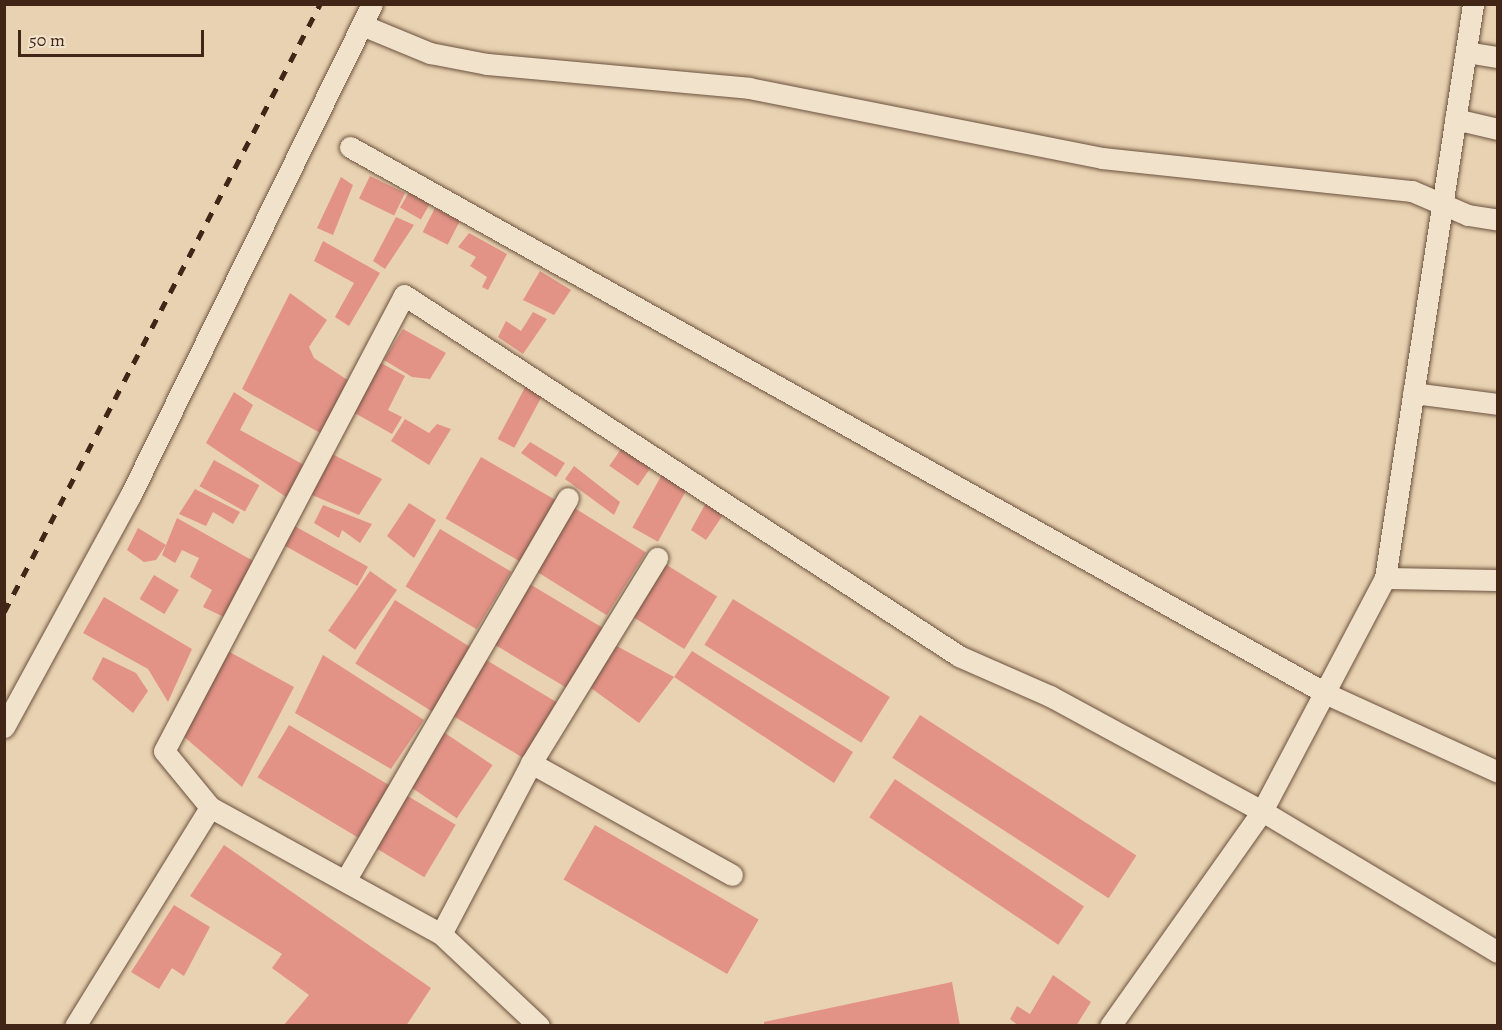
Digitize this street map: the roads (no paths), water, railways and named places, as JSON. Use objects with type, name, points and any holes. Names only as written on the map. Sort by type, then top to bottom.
[{"type":"street","points":[[4,726],[130,496],[372,4]]},
{"type":"street","points":[[1110,1026],[1262,812],[1327,694],[1385,578],[1473,4]]},
{"type":"street","points":[[362,25],[430,53],[487,64],[748,88],[1102,158],[1412,191],[1468,215],[1497,220]]},
{"type":"street","points":[[1466,52],[1497,57]]},
{"type":"street","points":[[1455,119],[1497,129]]},
{"type":"street","points":[[350,147],[1327,694],[1497,772]]},
{"type":"street","points":[[538,1026],[441,934],[210,807],[164,751],[404,295],[959,656],[1050,696],[1262,812],[1497,952]]},
{"type":"street","points":[[1413,393],[1497,404]]},
{"type":"street","points":[[345,881],[568,498]]},
{"type":"street","points":[[441,934],[531,763],[657,558]]},
{"type":"street","points":[[1385,578],[1497,580]]},
{"type":"street","points":[[531,763],[732,875]]},
{"type":"street","points":[[75,1026],[210,807]]},
{"type":"railway","points":[[4,612],[320,4]]}]
